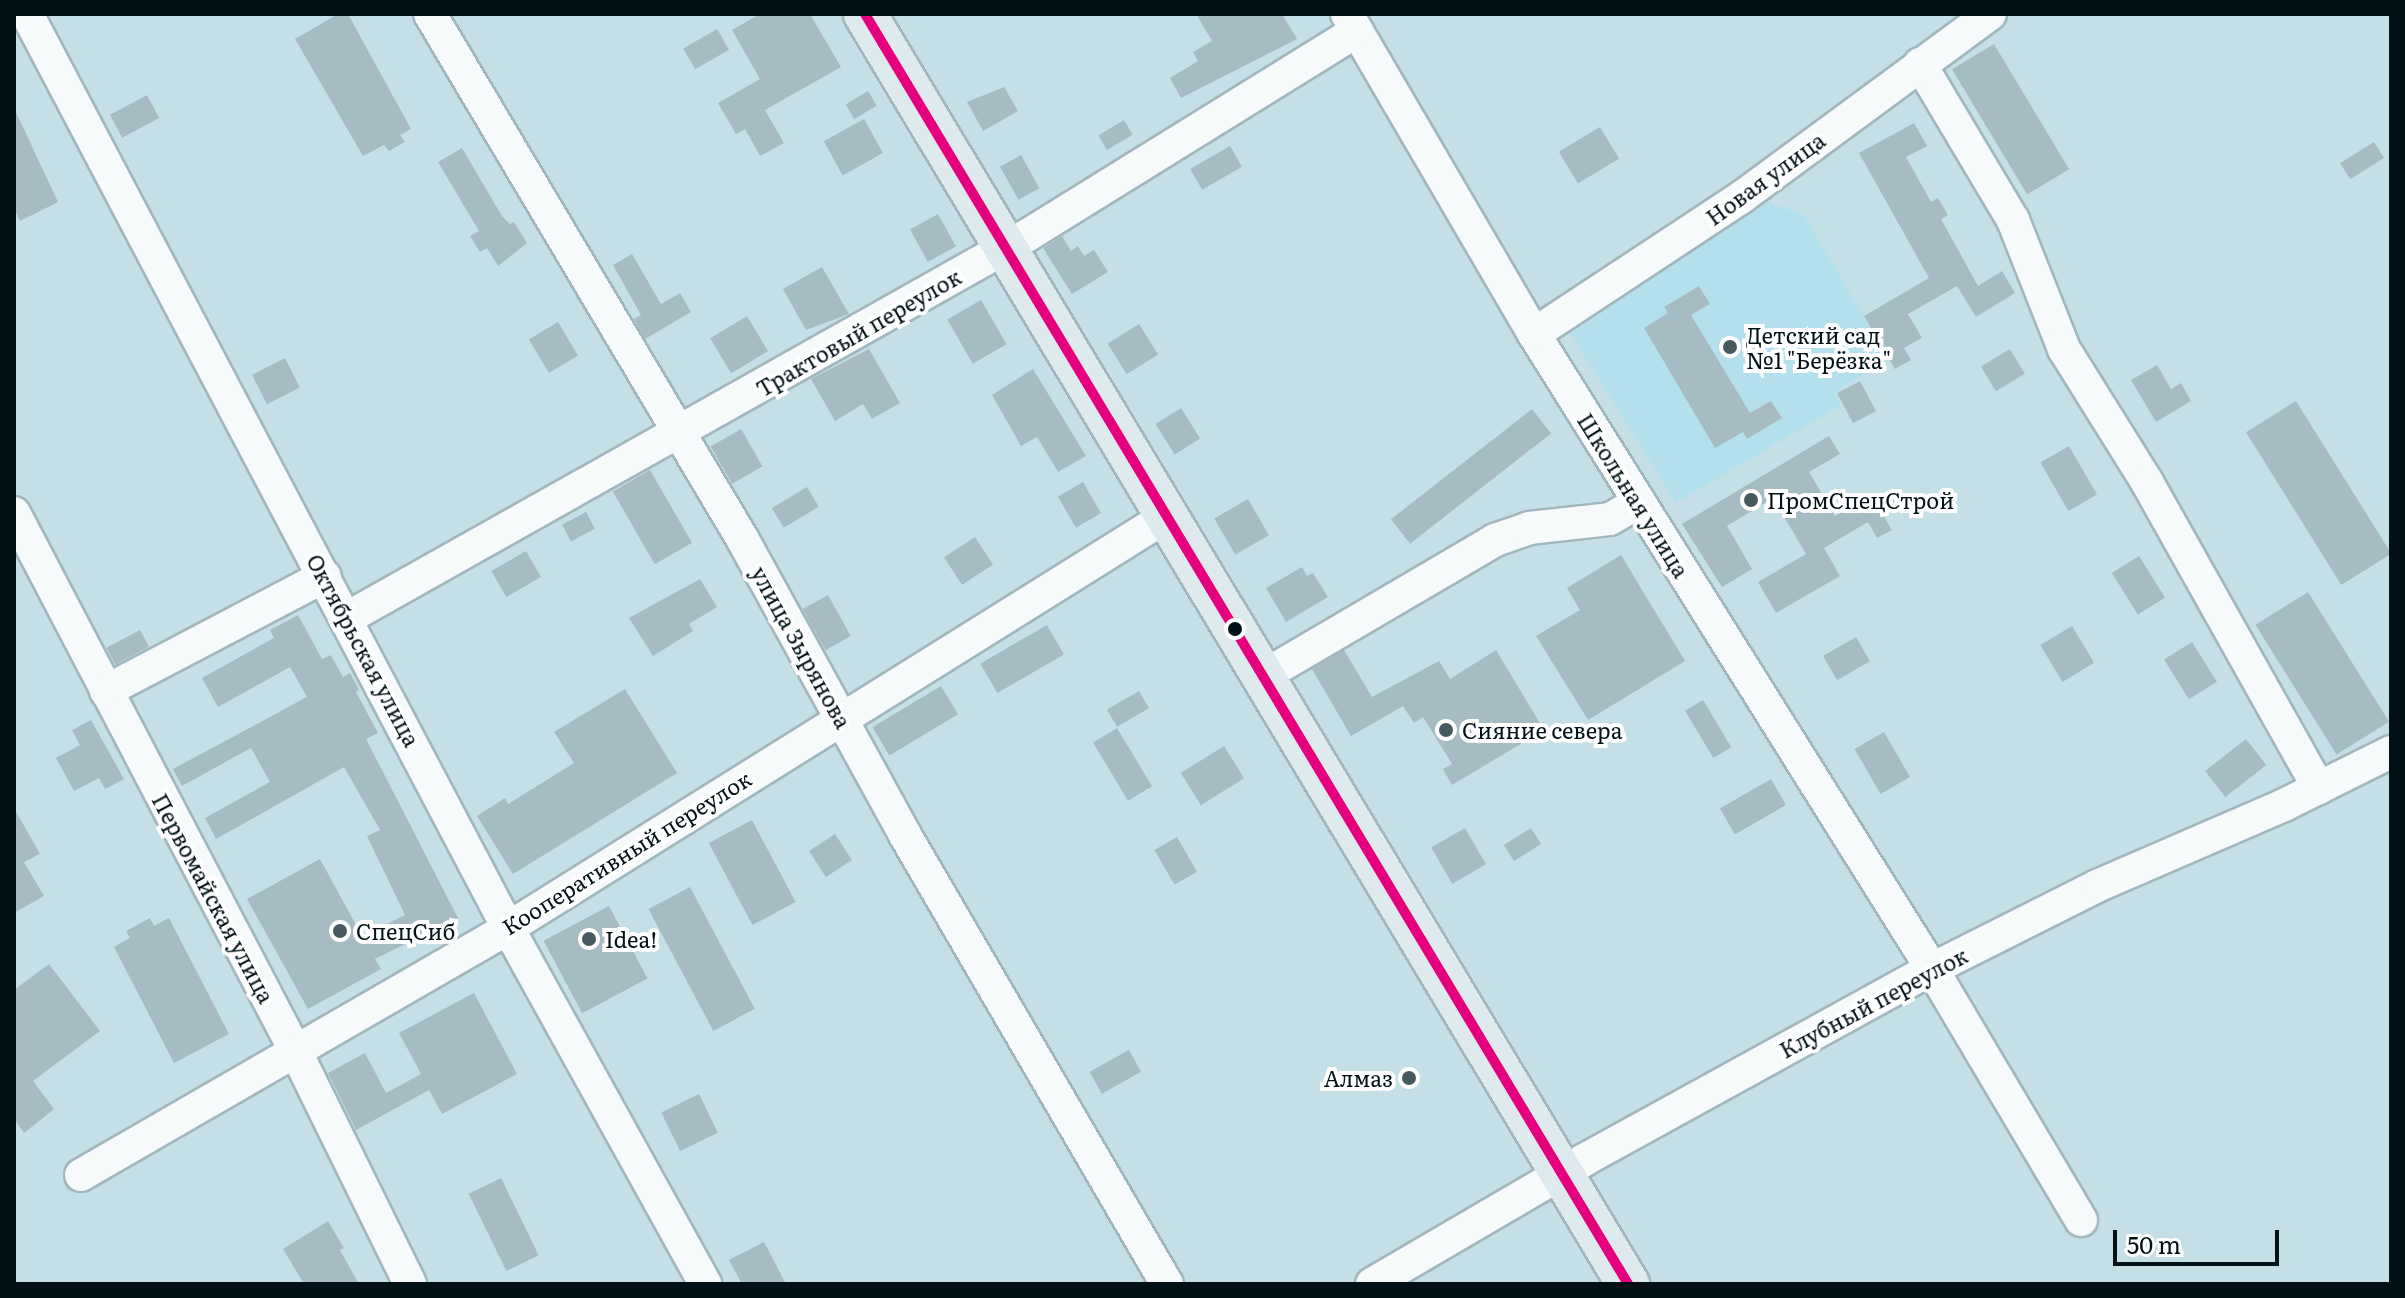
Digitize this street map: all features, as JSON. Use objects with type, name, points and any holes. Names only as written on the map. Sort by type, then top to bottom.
[{"type":"main road","points":[[865,14],[1260,678],[1628,1284]]},
{"type":"street","name":"Октябрьская улица","points":[[27,14],[349,617],[508,928],[705,1284]]},
{"type":"street","name":"улица Зырянова","points":[[430,14],[680,434],[1167,1284]]},
{"type":"street","name":"Новая улица","points":[[1534,334],[1742,197],[1990,14]]},
{"type":"street","name":"Трактовый переулок","points":[[349,617],[680,434],[1006,247],[1352,22]]},
{"type":"street","name":"Школьная улица","points":[[1352,22],[1534,334],[1932,969],[2081,1220]]},
{"type":"street","points":[[1920,64],[2017,227],[2064,349],[2147,482],[2319,788]]},
{"type":"street","points":[[1260,678],[1495,540],[1529,528],[1610,519],[1639,502]]},
{"type":"street","name":"Первомайская улица","points":[[14,513],[297,1054],[410,1284]]},
{"type":"street","name":"Кооперативный переулок","points":[[81,1175],[297,1054],[508,928],[840,717],[1164,518]]},
{"type":"street","points":[[106,691],[325,576]]},
{"type":"street","name":"Клубный переулок","points":[[1372,1284],[1561,1173],[1932,969],[2097,886],[2319,788],[2391,752]]},
{"type":"shaded area","name":"Детский сад №1 \"Берёзка\"","points":[[1768,202],[1804,215],[1889,360],[1834,392],[1841,405],[1676,503],[1570,333]]},
{"type":"building","points":[[338,14],[348,14],[411,129],[400,135],[405,142],[389,151],[384,145],[363,156],[295,39]]},
{"type":"building","points":[[760,14],[810,14],[841,67],[765,110],[784,143],[760,156],[745,129],[736,134],[718,103],[760,79],[732,30]]},
{"type":"building","points":[[1196,14],[1282,14],[1297,39],[1181,98],[1170,78],[1198,61],[1193,52],[1212,41]]},
{"type":"building","points":[[717,29],[729,50],[695,69],[683,48]]},
{"type":"building","points":[[1994,44],[2069,169],[2027,194],[1952,69]]},
{"type":"building","points":[[1004,87],[1018,111],[983,131],[967,102]]},
{"type":"building","points":[[868,91],[877,106],[854,119],[846,104]]},
{"type":"building","points":[[147,95],[159,118],[122,138],[110,115]]},
{"type":"building","points":[[14,108],[58,202],[20,221],[14,208]]},
{"type":"building","points":[[864,119],[883,153],[843,175],[824,141]]},
{"type":"building","points":[[1124,120],[1133,135],[1107,150],[1098,135]]},
{"type":"building","points":[[1914,123],[1927,146],[1906,157],[1931,202],[1938,198],[1948,215],[1941,219],[1978,286],[2002,271],[2015,293],[1976,317],[1957,286],[1908,314],[1922,338],[1904,348],[1911,360],[1895,369],[1864,316],[1929,278],[1859,153]]},
{"type":"building","points":[[1600,127],[1619,159],[1578,183],[1559,152]]},
{"type":"building","points":[[2374,142],[2384,158],[2350,179],[2340,163]]},
{"type":"building","points":[[1230,146],[1242,167],[1202,190],[1190,169]]},
{"type":"building","points":[[462,148],[502,216],[510,224],[514,222],[527,243],[498,266],[487,248],[480,252],[470,236],[479,231],[438,162]]},
{"type":"building","points":[[1021,155],[1039,188],[1018,200],[1000,167]]},
{"type":"building","points":[[938,214],[956,246],[928,262],[910,230]]},
{"type":"building","points":[[1062,236],[1071,251],[1078,246],[1084,256],[1094,250],[1108,272],[1072,294],[1043,248]]},
{"type":"building","points":[[632,254],[661,304],[680,293],[691,312],[645,339],[634,319],[641,315],[613,265]]},
{"type":"building","points":[[822,267],[849,314],[806,330],[783,289]]},
{"type":"building","points":[[1699,286],[1710,304],[1691,315],[1750,413],[1771,401],[1782,418],[1747,439],[1743,432],[1715,448],[1644,328],[1668,313],[1664,307]]},
{"type":"building","points":[[981,300],[1006,344],[973,364],[947,320]]},
{"type":"building","points":[[747,316],[768,351],[731,373],[710,338]]},
{"type":"building","points":[[558,322],[578,355],[549,373],[529,340]]},
{"type":"building","points":[[1139,324],[1158,355],[1127,374],[1108,344]]},
{"type":"building","points":[[869,349],[900,403],[872,419],[863,404],[835,421],[811,379]]},
{"type":"building","points":[[2010,349],[2025,374],[1996,391],[1981,367]]},
{"type":"building","points":[[285,358],[300,387],[267,404],[252,375]]},
{"type":"building","points":[[2157,365],[2171,389],[2181,383],[2191,401],[2156,422],[2131,380]]},
{"type":"building","points":[[1033,369],[1086,456],[1058,472],[1037,437],[1021,446],[992,395]]},
{"type":"building","points":[[1860,381],[1876,411],[1853,423],[1837,393]]},
{"type":"building","points":[[2296,401],[2391,553],[2341,585],[2246,432]]},
{"type":"building","points":[[1181,408],[1200,439],[1175,454],[1156,424]]},
{"type":"building","points":[[1532,409],[1551,433],[1410,544],[1391,519]]},
{"type":"building","points":[[741,429],[763,466],[732,484],[711,446]]},
{"type":"building","points":[[1829,436],[1840,454],[1809,472],[1835,516],[1871,495],[1892,530],[1877,538],[1868,522],[1824,548],[1840,576],[1776,613],[1758,582],[1806,554],[1773,498],[1727,526],[1752,569],[1722,587],[1682,524]]},
{"type":"building","points":[[2069,446],[2097,494],[2068,511],[2040,462]]},
{"type":"building","points":[[650,470],[692,543],[655,564],[613,491]]},
{"type":"building","points":[[1083,482],[1101,513],[1076,528],[1058,496]]},
{"type":"building","points":[[807,487],[819,507],[784,528],[772,508]]},
{"type":"building","points":[[1248,499],[1269,535],[1235,555],[1214,518]]},
{"type":"building","points":[[586,512],[595,529],[571,541],[562,525]]},
{"type":"building","points":[[975,537],[993,565],[962,585],[944,557]]},
{"type":"building","points":[[526,551],[541,577],[506,597],[491,571]]},
{"type":"building","points":[[1621,555],[1685,661],[1588,720],[1536,636],[1580,610],[1567,588]]},
{"type":"building","points":[[2139,556],[2165,598],[2138,615],[2112,573]]},
{"type":"building","points":[[1302,567],[1307,576],[1313,573],[1328,597],[1286,622],[1266,588]]},
{"type":"building","points":[[700,579],[717,607],[689,624],[693,631],[653,656],[629,618]]},
{"type":"building","points":[[2308,592],[2389,722],[2336,755],[2255,625]]},
{"type":"building","points":[[828,595],[851,636],[825,650],[803,609]]},
{"type":"building","points":[[298,615],[322,659],[331,655],[343,677],[350,673],[359,690],[356,692],[378,733],[366,739],[458,918],[375,959],[381,969],[308,1009],[247,899],[320,859],[362,936],[405,915],[367,836],[380,830],[344,767],[216,839],[205,818],[270,782],[251,748],[182,786],[173,769],[307,697],[290,667],[218,707],[202,678],[274,638],[270,630]]},
{"type":"building","points":[[1047,625],[1064,654],[997,693],[980,664]]},
{"type":"building","points":[[2072,626],[2094,663],[2062,682],[2040,645]]},
{"type":"building","points":[[140,630],[149,647],[115,665],[106,648]]},
{"type":"building","points":[[1856,637],[1870,661],[1837,680],[1823,656]]},
{"type":"building","points":[[2192,642],[2217,682],[2189,699],[2164,659]]},
{"type":"building","points":[[1344,650],[1372,697],[1439,661],[1450,679],[1496,650],[1544,730],[1452,785],[1443,769],[1452,764],[1423,717],[1414,723],[1403,706],[1351,736],[1312,669]]},
{"type":"building","points":[[941,686],[958,714],[889,755],[872,727]]},
{"type":"building","points":[[625,689],[677,773],[513,874],[477,816],[505,798],[508,804],[574,763],[554,732]]},
{"type":"building","points":[[1139,691],[1149,708],[1117,727],[1107,710]]},
{"type":"building","points":[[1703,700],[1731,747],[1713,758],[1685,711]]},
{"type":"building","points":[[91,720],[124,779],[105,789],[99,778],[74,791],[56,758],[80,745],[72,730]]},
{"type":"building","points":[[1117,728],[1152,786],[1128,801],[1093,742]]},
{"type":"building","points":[[1884,732],[1910,777],[1881,794],[1855,749]]},
{"type":"building","points":[[2246,739],[2266,765],[2225,797],[2205,771]]},
{"type":"building","points":[[1224,746],[1244,778],[1201,805],[1181,773]]},
{"type":"building","points":[[1771,779],[1786,805],[1735,834],[1720,808]]},
{"type":"building","points":[[14,808],[40,854],[24,862],[44,896],[14,913]]},
{"type":"building","points":[[752,820],[796,902],[752,925],[709,843]]},
{"type":"building","points":[[1465,828],[1486,864],[1452,884],[1431,848]]},
{"type":"building","points":[[1531,828],[1541,844],[1514,861],[1504,845]]},
{"type":"building","points":[[835,834],[852,860],[826,877],[809,851]]},
{"type":"building","points":[[1177,837],[1197,872],[1174,885],[1154,850]]},
{"type":"building","points":[[690,887],[755,1009],[713,1031],[649,909]]},
{"type":"building","points":[[609,906],[647,978],[582,1013],[544,941]]},
{"type":"building","points":[[150,918],[154,926],[169,918],[229,1034],[174,1063],[114,947],[130,938],[126,931]]},
{"type":"building","points":[[49,964],[100,1031],[33,1081],[54,1109],[24,1133],[14,1119],[14,990]]},
{"type":"building","points":[[474,993],[517,1074],[442,1114],[429,1090],[356,1130],[328,1073],[365,1053],[386,1093],[421,1074],[399,1033]]},
{"type":"building","points":[[1129,1050],[1141,1072],[1102,1094],[1090,1072]]},
{"type":"building","points":[[699,1094],[718,1133],[680,1151],[661,1112]]},
{"type":"building","points":[[501,1178],[539,1255],[506,1271],[469,1194]]},
{"type":"building","points":[[328,1221],[344,1248],[340,1250],[359,1284],[304,1284],[283,1249]]},
{"type":"building","points":[[764,1242],[786,1284],[742,1284],[729,1260]]},
{"type":"transit line","points":[[865,14],[1628,1284]]},
{"type":"place","name":"Детский сад №1 \"Берёзка\"","points":[[1730,347]]},
{"type":"place","name":"ПромСпецСтрой","points":[[1751,500]]},
{"type":"place","name":"Сияние севера","points":[[1446,730]]},
{"type":"place","name":"СпецСиб","points":[[340,931]]},
{"type":"place","name":"Idea!","points":[[589,939]]},
{"type":"place","name":"Алмаз","points":[[1409,1078]]}]
